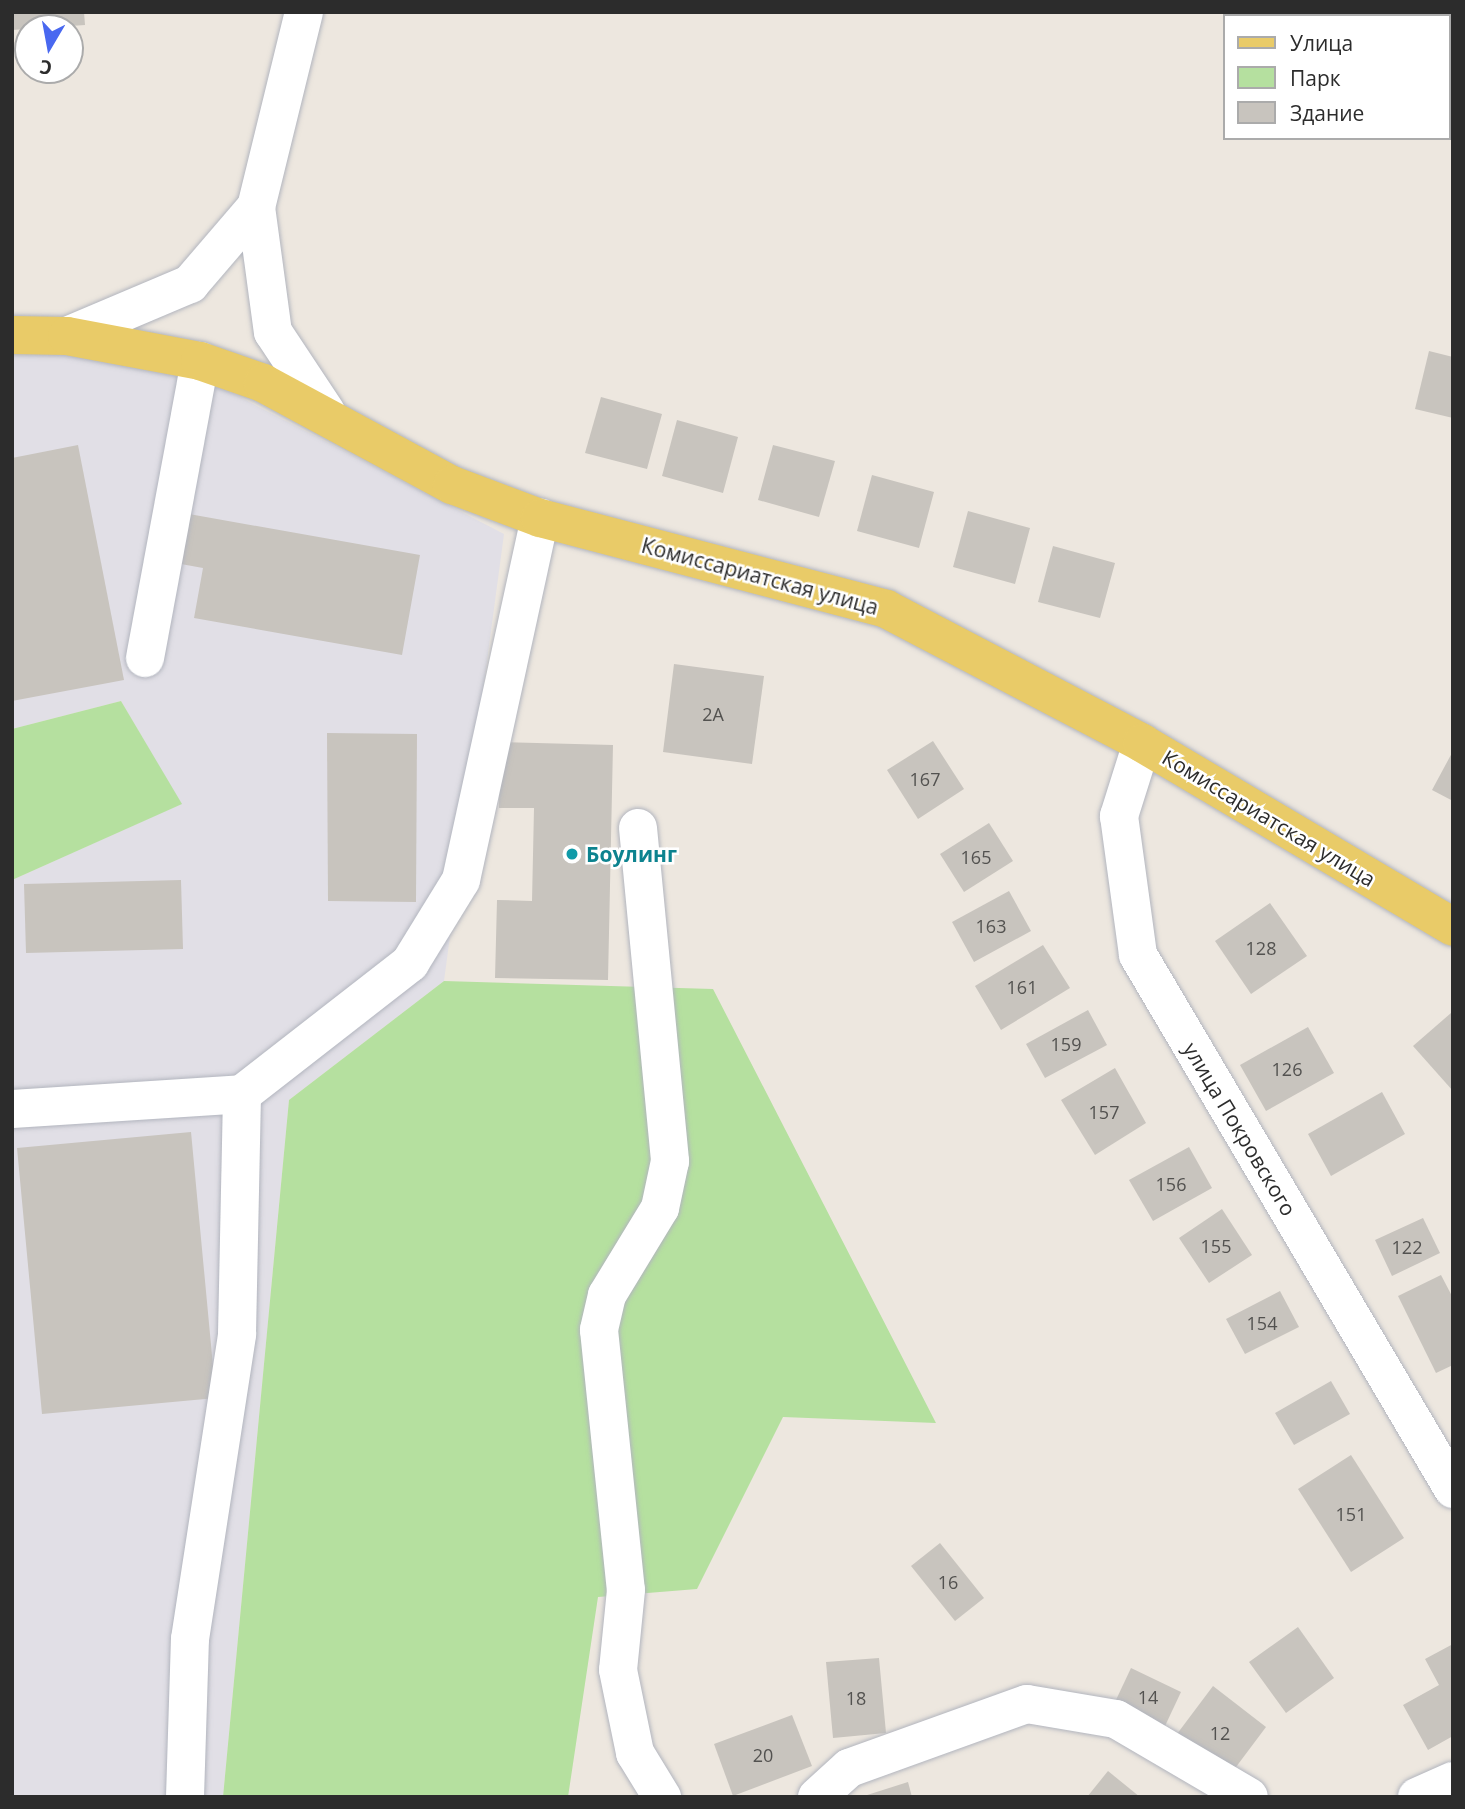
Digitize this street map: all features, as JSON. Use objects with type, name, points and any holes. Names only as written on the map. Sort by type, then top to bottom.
[{"type":"main road","name":"Комиссариатская улица","points":[[12,335],[67,336],[200,361],[326,412],[453,485],[540,518],[886,609],[1142,743],[1453,927]]},
{"type":"street","points":[[304,12],[256,207],[273,332],[326,412]]},
{"type":"street","name":"Комиссариатская улица","points":[[67,336],[190,284],[256,207]]},
{"type":"street","points":[[145,658],[200,361]]},
{"type":"street","points":[[12,1109],[242,1094],[410,963],[461,880],[540,518]]},
{"type":"street","name":"улица Покровского","points":[[1142,743],[1119,816],[1138,955],[1453,1489]]},
{"type":"street","points":[[638,828],[670,1161],[660,1208],[607,1296],[599,1329],[626,1590],[618,1670],[635,1753],[662,1797]]},
{"type":"street","points":[[185,1797],[190,1639],[237,1334],[242,1094]]},
{"type":"street","points":[[817,1797],[849,1768],[1027,1704],[1116,1719],[1249,1797]]},
{"type":"street","points":[[1417,1797],[1453,1781]]},
{"type":"shaded area","points":[[93,354],[201,377],[504,534],[444,981],[289,1100],[223,1797],[12,1797],[12,880],[181,804],[121,701],[12,729],[12,356]]},
{"type":"green space","points":[[121,701],[182,804],[12,880],[12,729]]},
{"type":"green space","points":[[444,981],[713,989],[936,1423],[783,1417],[697,1589],[598,1597],[568,1797],[223,1797],[289,1100]]},
{"type":"building","points":[[12,12],[84,12],[85,25],[84,25],[84,14],[14,14],[12,30]]},
{"type":"building","points":[[1429,351],[1453,357],[1453,418],[1415,409]]},
{"type":"building","points":[[601,397],[662,414],[647,469],[585,453]]},
{"type":"building","points":[[677,420],[738,437],[723,493],[662,476]]},
{"type":"building","points":[[78,445],[124,680],[12,701],[12,458]]},
{"type":"building","points":[[773,445],[835,461],[819,517],[758,500]]},
{"type":"building","points":[[872,475],[934,492],[919,548],[857,531]]},
{"type":"building","points":[[968,511],[1030,528],[1015,584],[953,567]]},
{"type":"building","points":[[189,514],[420,555],[402,655],[194,618],[203,568],[181,564]]},
{"type":"building","points":[[1053,546],[1115,563],[1100,618],[1038,602]]},
{"type":"building","points":[[674,664],[764,676],[752,764],[663,752]]},
{"type":"building","points":[[327,733],[417,734],[416,902],[328,901]]},
{"type":"building","points":[[933,741],[964,789],[918,819],[887,770]]},
{"type":"building","name":"Боулинг","points":[[500,742],[613,745],[608,980],[495,978],[497,900],[532,901],[534,808],[499,808]]},
{"type":"building","points":[[1453,751],[1453,801],[1432,790]]},
{"type":"building","points":[[989,823],[1013,861],[964,892],[940,854]]},
{"type":"building","points":[[181,880],[183,949],[26,953],[24,884]]},
{"type":"building","points":[[1009,891],[1031,931],[974,962],[952,922]]},
{"type":"building","points":[[1270,903],[1307,956],[1251,994],[1215,941]]},
{"type":"building","points":[[1043,945],[1070,988],[1001,1030],[975,986]]},
{"type":"building","points":[[1088,1010],[1107,1045],[1045,1078],[1026,1044]]},
{"type":"building","points":[[1451,1013],[1453,1015],[1453,1091],[1413,1046]]},
{"type":"building","points":[[1308,1027],[1334,1073],[1266,1111],[1240,1065]]},
{"type":"building","points":[[1115,1068],[1146,1123],[1095,1155],[1061,1100]]},
{"type":"building","points":[[1382,1092],[1405,1134],[1331,1176],[1308,1134]]},
{"type":"building","points":[[191,1132],[216,1398],[42,1414],[17,1148]]},
{"type":"building","points":[[1189,1147],[1212,1188],[1153,1221],[1129,1180]]},
{"type":"building","points":[[1222,1209],[1252,1255],[1209,1283],[1179,1238]]},
{"type":"building","points":[[1423,1218],[1440,1253],[1392,1276],[1375,1240]]},
{"type":"building","points":[[1441,1275],[1453,1298],[1453,1365],[1436,1373],[1398,1296]]},
{"type":"building","points":[[1280,1291],[1299,1327],[1245,1354],[1226,1319]]},
{"type":"building","points":[[1331,1381],[1350,1414],[1294,1445],[1275,1413]]},
{"type":"building","points":[[1351,1455],[1404,1538],[1351,1572],[1298,1489]]},
{"type":"building","points":[[940,1543],[984,1598],[955,1621],[911,1566]]},
{"type":"building","points":[[1298,1627],[1334,1678],[1286,1713],[1249,1662]]},
{"type":"building","points":[[1453,1644],[1453,1736],[1428,1750],[1403,1705],[1439,1685],[1425,1659]]},
{"type":"building","points":[[879,1658],[886,1733],[833,1738],[826,1662]]},
{"type":"building","points":[[1131,1668],[1181,1692],[1165,1726],[1115,1702]]},
{"type":"building","points":[[1213,1686],[1266,1727],[1227,1779],[1174,1738]]},
{"type":"building","points":[[792,1715],[812,1766],[733,1796],[714,1744]]},
{"type":"building","points":[[1108,1771],[1140,1797],[1087,1797]]},
{"type":"building","points":[[908,1782],[912,1797],[864,1797],[864,1796]]},
{"type":"place","name":"Боулинг","points":[[572,854]]}]
